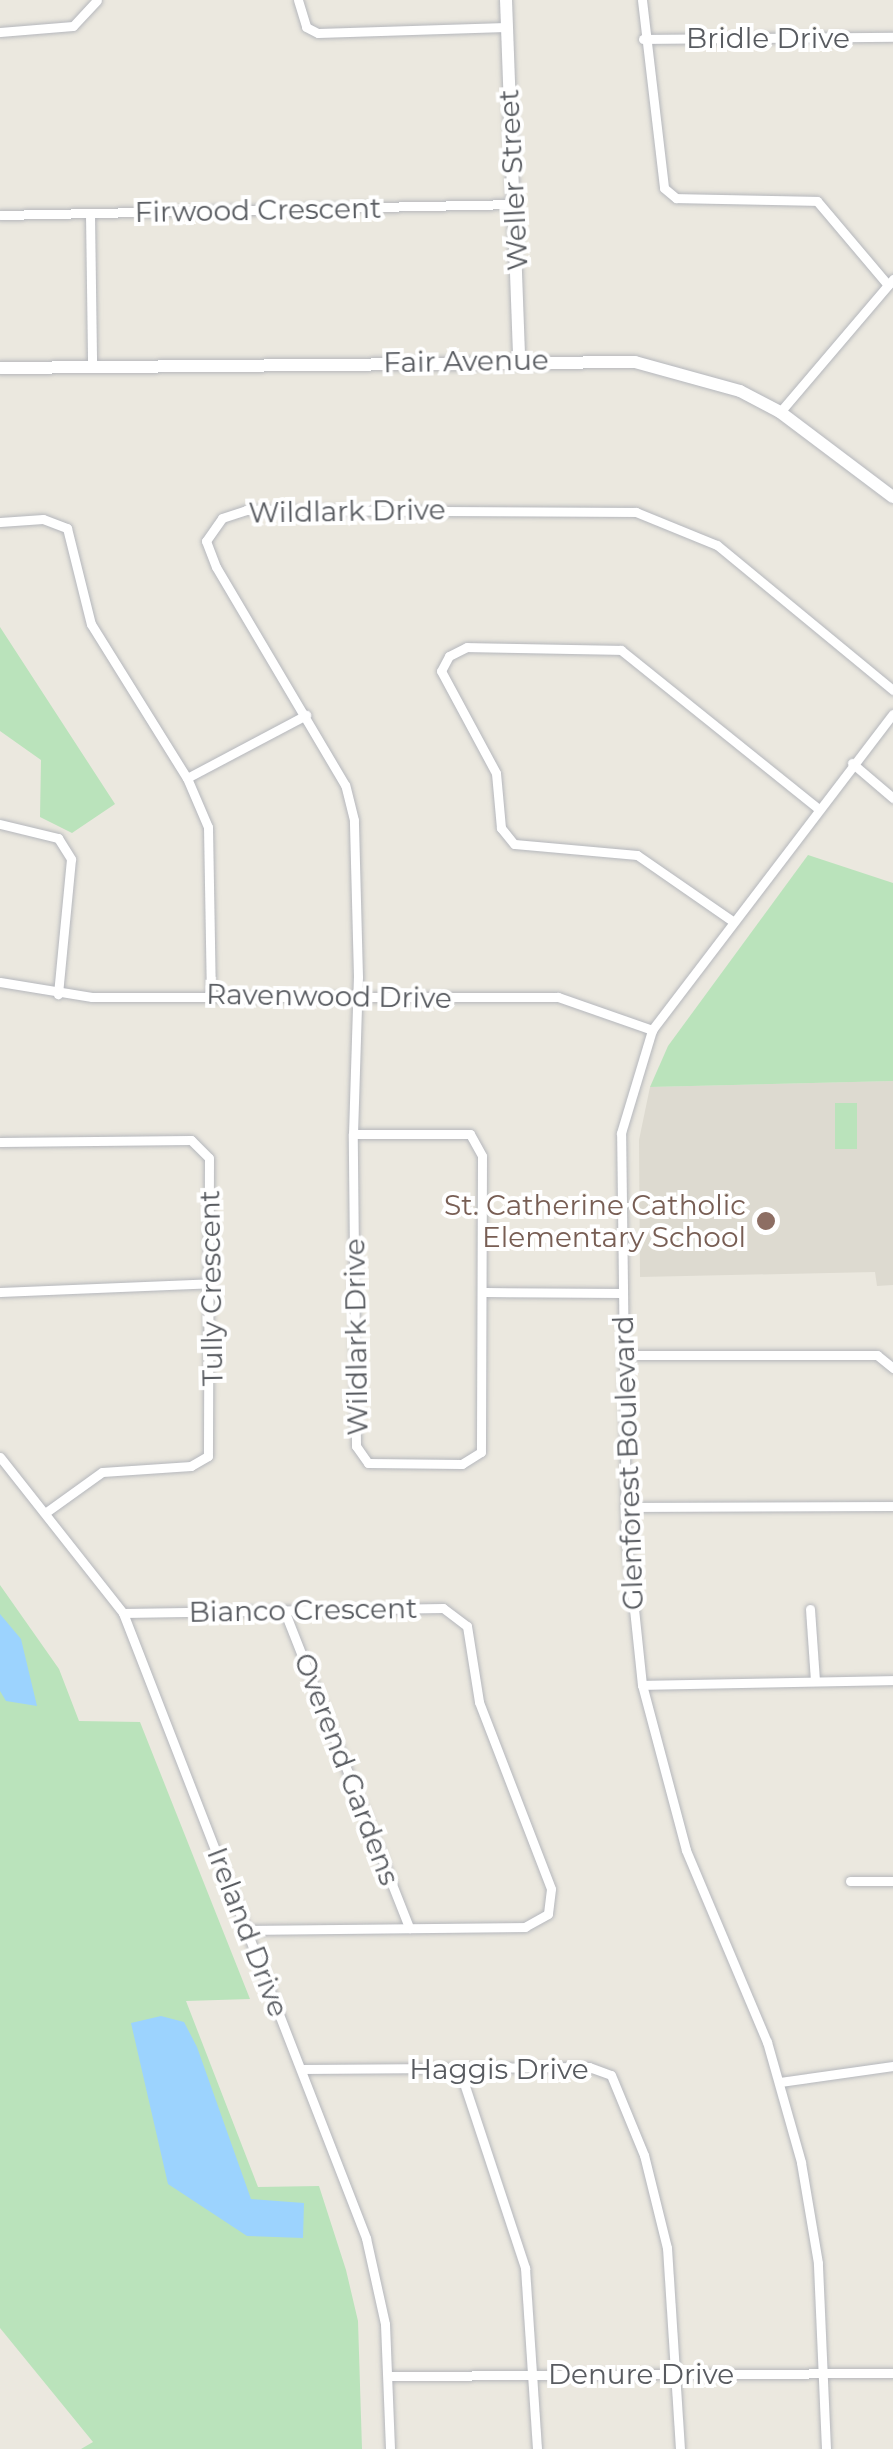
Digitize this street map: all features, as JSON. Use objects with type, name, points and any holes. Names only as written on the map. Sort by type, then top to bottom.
[{"type":"street","points":[[0,32],[73,26],[97,0]]},
{"type":"street","points":[[298,0],[306,28],[318,33],[506,27]]},
{"type":"street","name":"Weller Street","points":[[506,0],[519,359]]},
{"type":"street","points":[[642,0],[643,40],[664,188],[676,198],[817,201],[890,282],[780,412]]},
{"type":"street","name":"Bridle Drive","points":[[643,40],[893,38]]},
{"type":"street","name":"Firwood Crescent","points":[[0,215],[516,204]]},
{"type":"street","points":[[90,214],[92,366]]},
{"type":"street","name":"Fair Avenue","points":[[0,368],[519,359],[636,362],[740,391],[780,412],[893,498]]},
{"type":"street","name":"Wildlark Drive","points":[[353,1134],[470,1134],[482,1156],[486,1292],[482,1452],[462,1464],[368,1463],[356,1427],[353,1134],[357,998],[354,820],[345,785],[216,566],[206,541],[222,518],[246,510],[636,512],[717,545],[893,690]]},
{"type":"street","points":[[0,522],[43,519],[67,528],[91,624],[187,778],[208,828],[211,994]]},
{"type":"street","points":[[731,920],[636,855],[514,844],[502,828],[496,774],[442,672],[449,656],[467,647],[621,650],[816,807]]},
{"type":"street","name":"Glenforest Boulevard","points":[[826,2449],[825,2374],[814,2233],[780,2082],[686,1850],[642,1685],[626,1507],[620,1133],[652,1030],[816,807],[893,714]]},
{"type":"street","points":[[187,778],[306,715]]},
{"type":"street","points":[[852,763],[893,798]]},
{"type":"street","points":[[0,824],[58,838],[71,859],[58,994]]},
{"type":"street","name":"Ravenwood Drive","points":[[0,982],[58,994],[558,997],[652,1030]]},
{"type":"street","name":"Tully Crescent","points":[[0,1142],[198,1142],[210,1168],[208,1456],[191,1466],[102,1472],[45,1513]]},
{"type":"street","points":[[0,1292],[211,1282]]},
{"type":"street","points":[[486,1292],[622,1293]]},
{"type":"street","points":[[624,1355],[877,1355],[893,1368]]},
{"type":"street","name":"Ireland Drive","points":[[0,1458],[123,1613],[371,2255],[389,2376],[390,2449]]},
{"type":"street","points":[[626,1507],[893,1506]]},
{"type":"street","name":"Bianco Crescent","points":[[123,1613],[444,1608],[467,1626],[479,1702],[552,1905],[534,1925],[247,1930]]},
{"type":"street","points":[[810,1609],[815,1681]]},
{"type":"street","name":"Overend Gardens","points":[[284,1610],[409,1928]]},
{"type":"street","points":[[642,1685],[893,1680]]},
{"type":"street","points":[[850,1881],[893,1881]]},
{"type":"street","points":[[780,2082],[893,2066]]},
{"type":"street","name":"Haggis Drive","points":[[301,2069],[588,2067],[616,2081],[663,2229],[679,2374],[680,2449]]},
{"type":"street","points":[[459,2068],[517,2230],[536,2375],[538,2449]]},
{"type":"street","name":"Denure Drive","points":[[389,2376],[893,2373]]},
{"type":"shaded area","name":"St. Catherine Catholic Elementary School","points":[[893,1081],[893,1285],[877,1286],[875,1272],[640,1277],[639,1140],[650,1087]]},
{"type":"green space","points":[[0,627],[115,804],[72,833],[40,817],[41,760],[0,731]]},
{"type":"green space","points":[[808,855],[893,883],[893,1081],[650,1087],[668,1046]]},
{"type":"green space","points":[[835,1103],[857,1103],[857,1149],[835,1149]]},
{"type":"green space","points":[[0,1585],[59,1669],[79,1721],[140,1722],[250,1999],[186,2001],[258,2187],[319,2186],[358,2321],[362,2449],[81,2449],[93,2442],[0,2328]]},
{"type":"water","points":[[0,1614],[21,1639],[37,1706],[6,1701],[0,1691]]},
{"type":"water","points":[[161,2016],[184,2022],[197,2047],[251,2199],[304,2203],[303,2238],[247,2236],[168,2184],[131,2023]]},
{"type":"place","name":"St. Catherine Catholic Elementary School","points":[[766,1221]]}]
